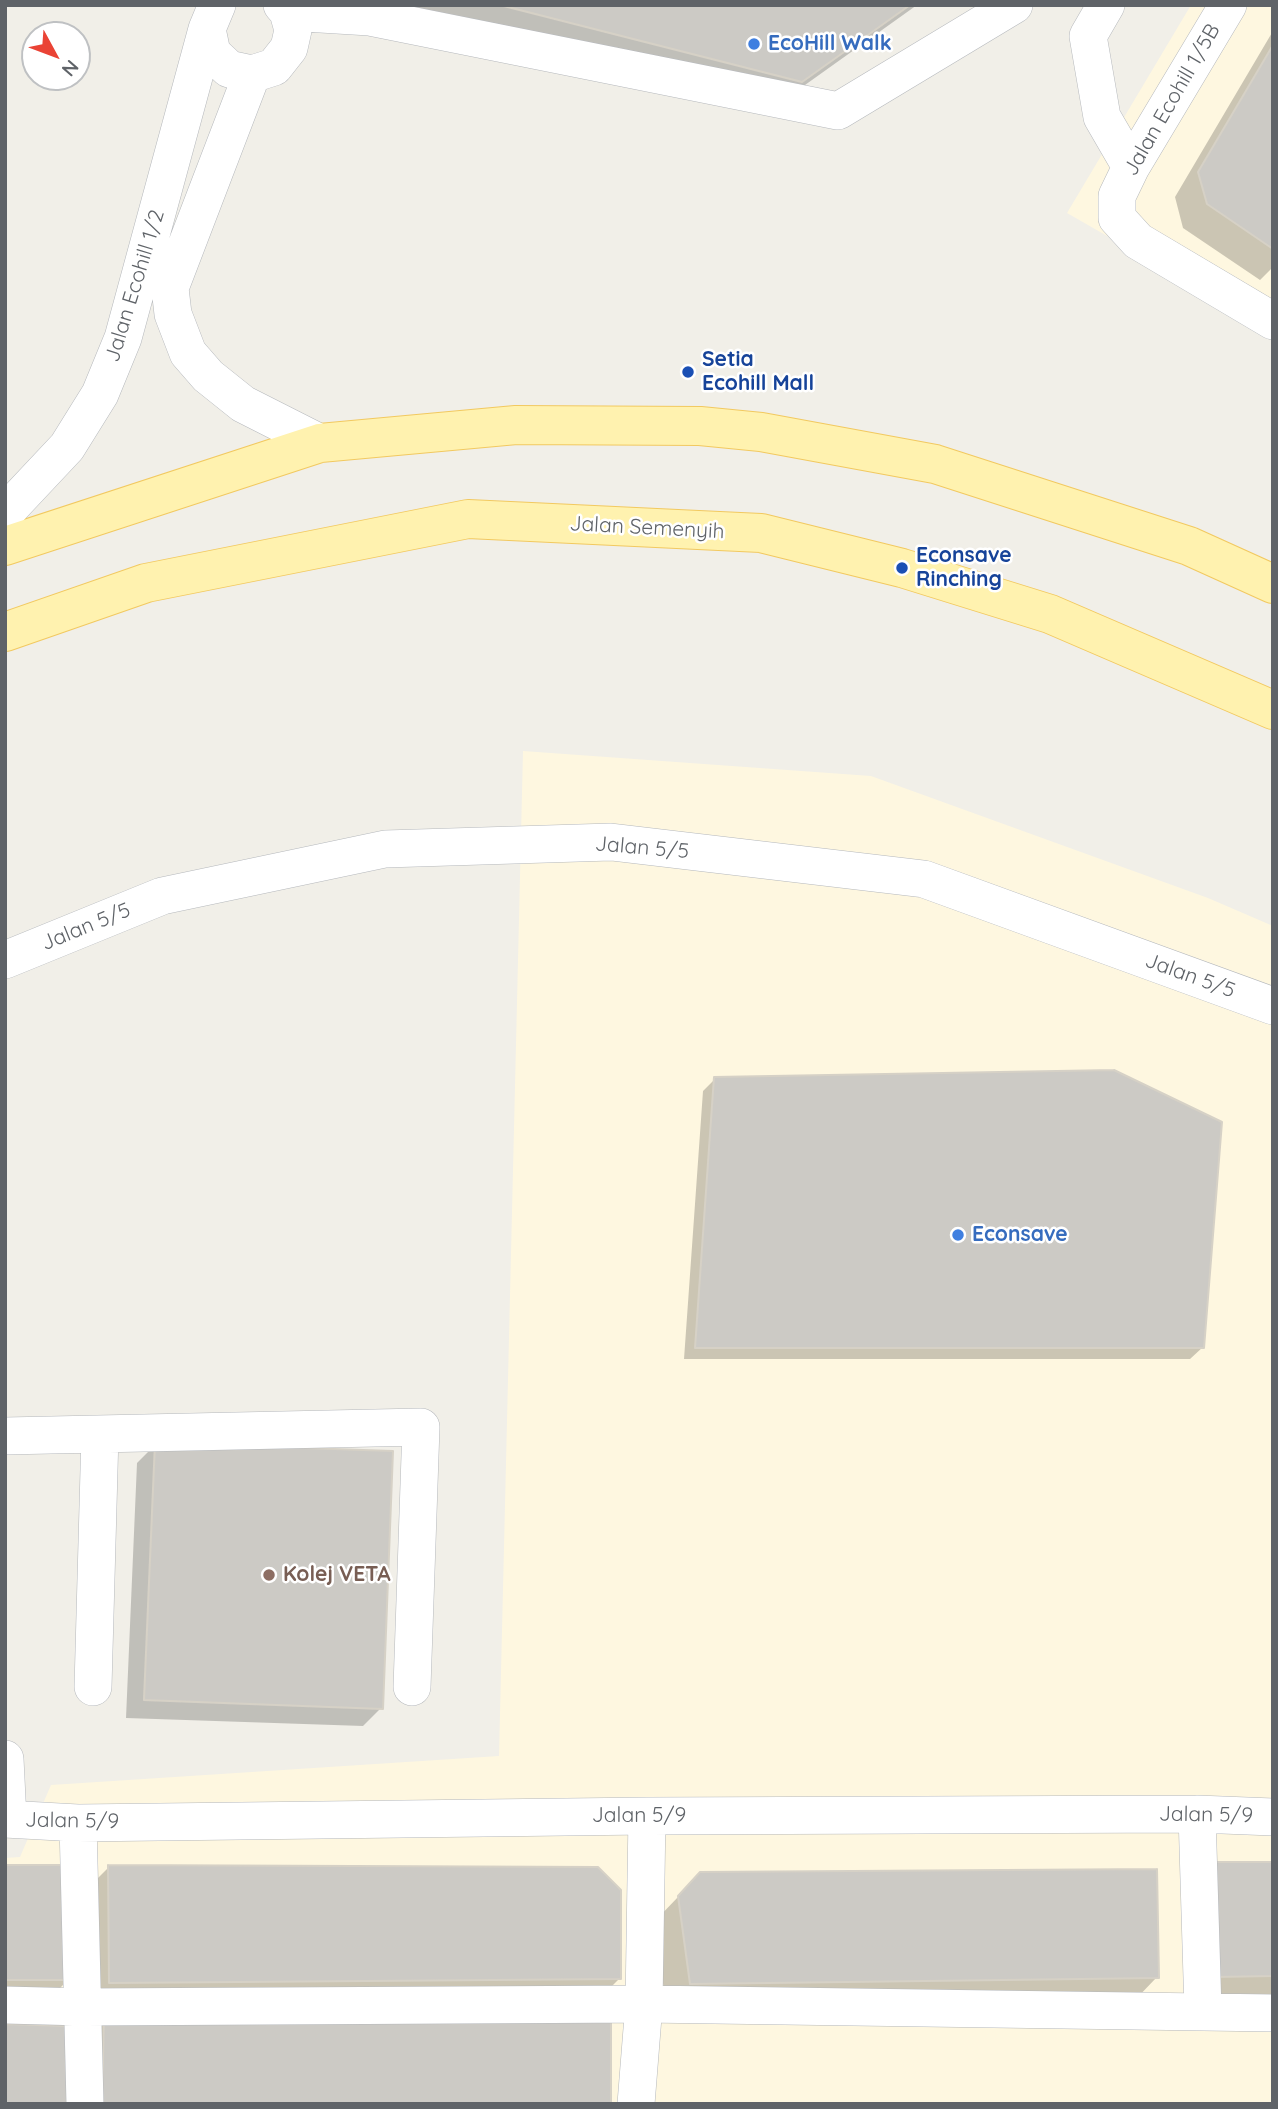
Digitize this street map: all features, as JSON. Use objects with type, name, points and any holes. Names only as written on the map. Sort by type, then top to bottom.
[{"type":"main road","points":[[5,546],[320,443],[516,425],[700,426],[761,432],[935,464],[1189,546],[1273,584]]},
{"type":"main road","name":"Jalan Semenyih","points":[[5,632],[146,583],[468,519],[761,533],[902,568],[1050,614],[1273,710]]},
{"type":"street","points":[[252,74],[274,67],[289,48],[293,30],[285,8],[371,11],[838,111],[1014,5]]},
{"type":"street","points":[[1106,5],[1088,36],[1102,117],[1130,167]]},
{"type":"street","name":"Jalan Ecohill 1/5B","points":[[1228,5],[1130,167],[1117,196],[1116,218],[1138,241],[1273,321]]},
{"type":"street","name":"Jalan Ecohill 1/2","points":[[214,12],[212,53],[229,69],[252,74],[170,288],[173,314],[188,353],[208,376],[243,404],[320,443]]},
{"type":"street","name":"Jalan Ecohill 1/2","points":[[5,513],[67,447],[100,394],[123,338],[214,12]]},
{"type":"street","name":"Jalan 5/5","points":[[5,960],[162,896],[385,849],[611,842],[923,879],[1273,1006]]},
{"type":"street","points":[[5,1436],[421,1427],[412,1687]]},
{"type":"street","points":[[93,1687],[100,1434]]},
{"type":"street","points":[[5,1759],[7,1819]]},
{"type":"street","points":[[1197,1814],[1203,2011]]},
{"type":"street","name":"Jalan 5/9","points":[[7,1819],[78,1823],[648,1816],[1197,1814],[1273,1817]]},
{"type":"street","points":[[636,2104],[644,2004],[648,1816]]},
{"type":"street","points":[[78,1823],[85,2104]]},
{"type":"street","points":[[5,2005],[83,2007],[644,2004],[1273,2013]]},
{"type":"shaded area","points":[[1191,5],[1273,5],[1273,331],[1067,213]]},
{"type":"shaded area","points":[[523,751],[871,776],[1208,898],[1273,926],[1273,2104],[5,2104],[5,1858],[20,1857],[51,1785],[499,1756]]},
{"type":"building","name":"EcoHill Walk","points":[[500,5],[910,5],[802,82]]},
{"type":"building","points":[[1273,45],[1273,249],[1207,204],[1198,172]]},
{"type":"building","name":"Econsave","points":[[1114,1070],[1222,1122],[1204,1348],[695,1348],[714,1077]]},
{"type":"building","name":"Kolej VETA","points":[[155,1443],[393,1451],[383,1709],[144,1700]]},
{"type":"building","points":[[1214,1862],[1273,1862],[1273,1976],[1214,1977]]},
{"type":"building","points":[[5,1865],[73,1865],[70,1980],[5,1980]]},
{"type":"building","points":[[108,1865],[598,1867],[621,1890],[621,1979],[109,1983]]},
{"type":"building","points":[[1157,1869],[1159,1978],[690,1984],[678,1896],[700,1872]]},
{"type":"building","points":[[611,2014],[611,2104],[102,2104],[104,2015]]},
{"type":"building","points":[[5,2024],[68,2026],[70,2104],[5,2104]]},
{"type":"place","name":"EcoHill Walk","points":[[754,44]]},
{"type":"place","name":"Setia Ecohill Mall","points":[[688,372]]},
{"type":"place","name":"Econsave Rinching","points":[[902,568]]},
{"type":"place","name":"Econsave","points":[[958,1235]]},
{"type":"place","name":"Kolej VETA","points":[[269,1575]]}]
